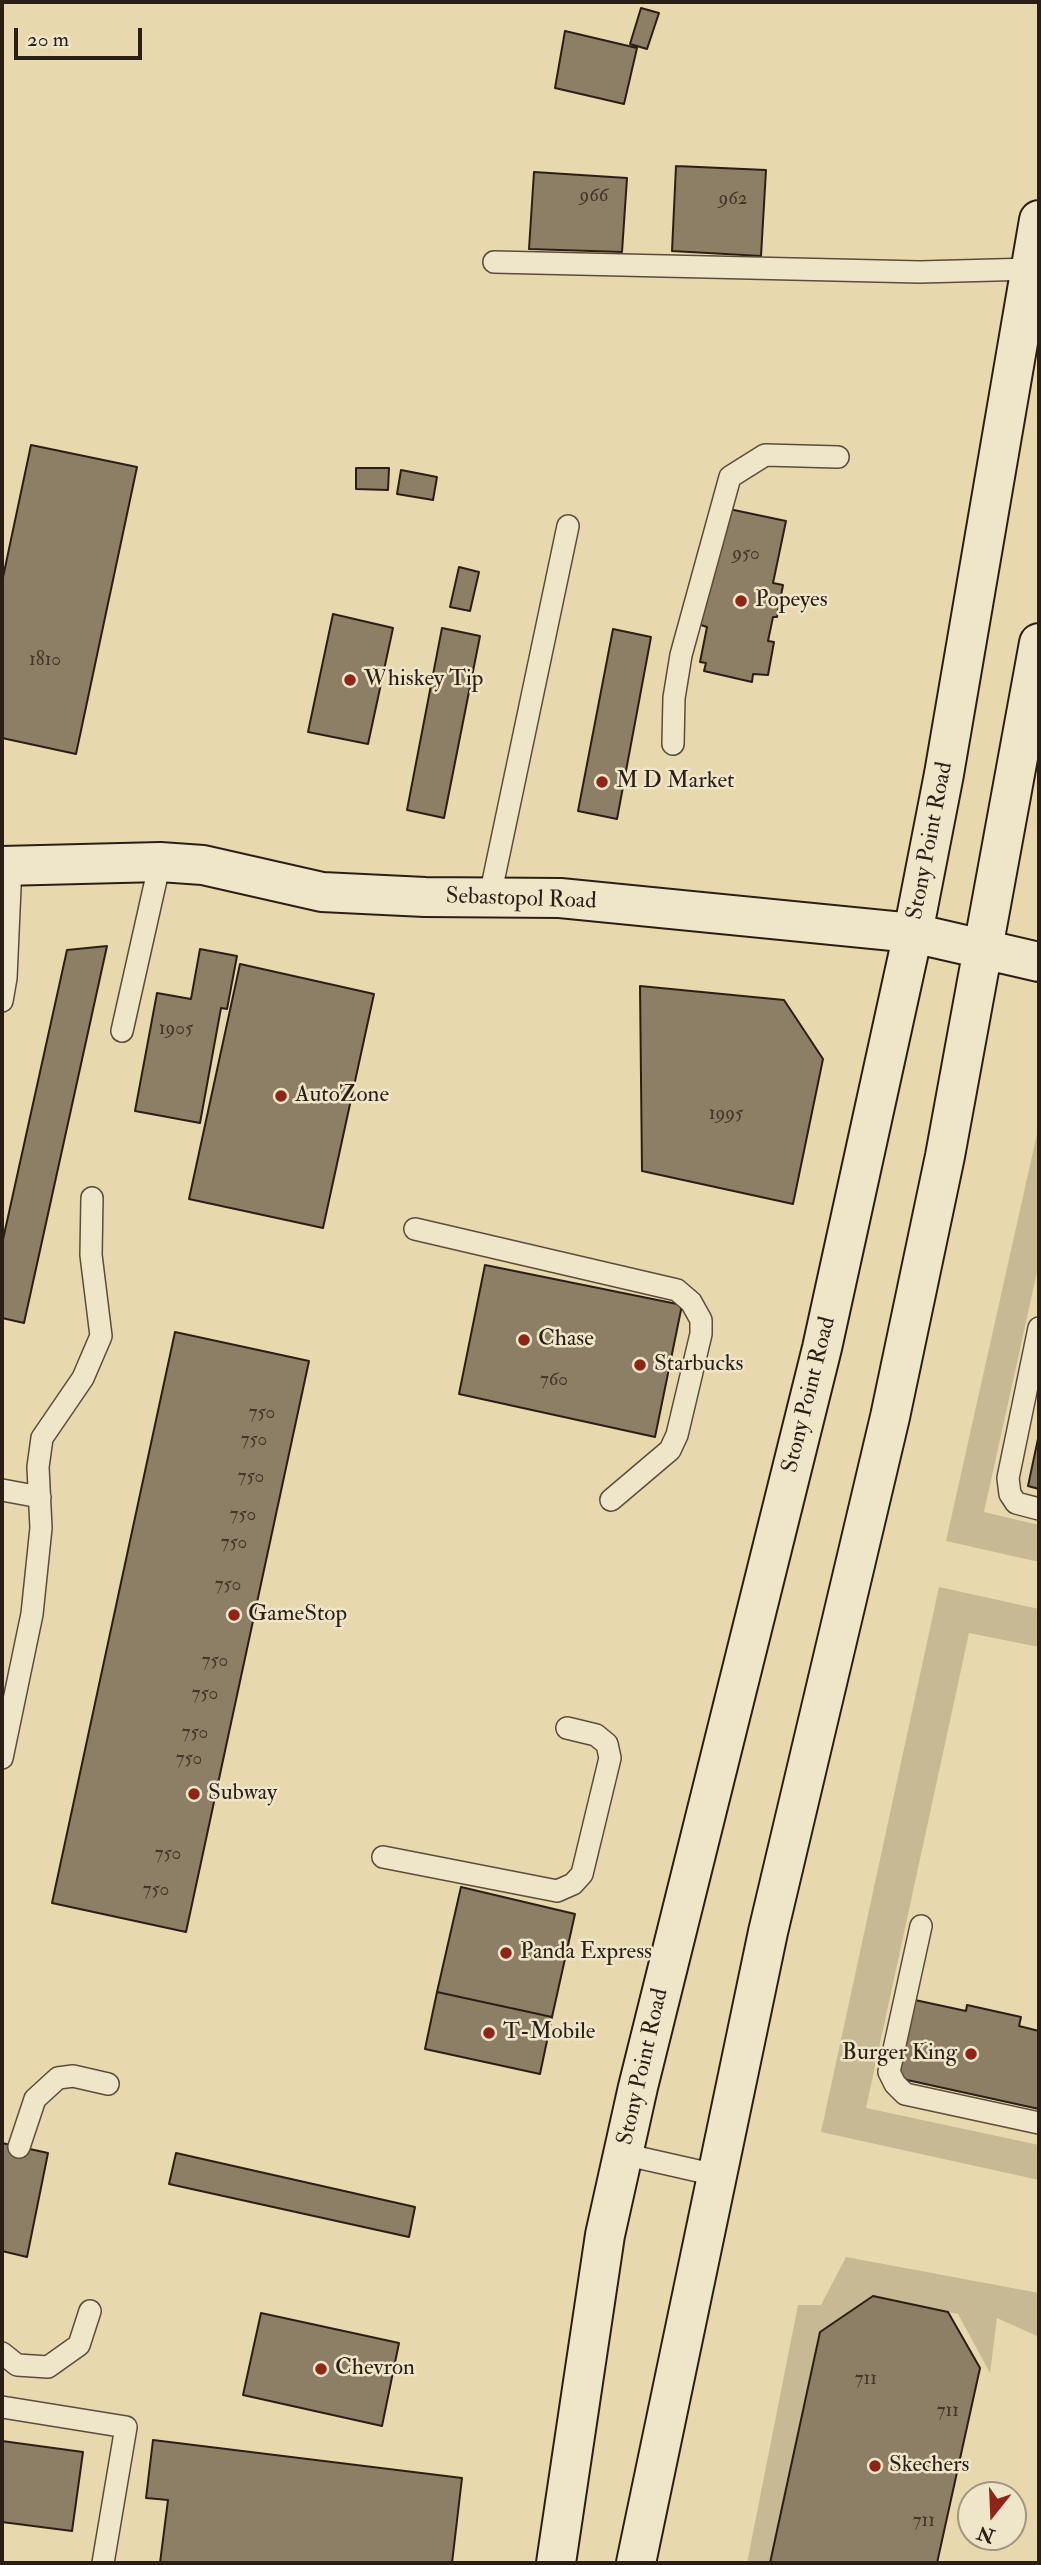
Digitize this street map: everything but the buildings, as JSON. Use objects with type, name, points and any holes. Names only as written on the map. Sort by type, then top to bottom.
[{"type":"main road","name":"Stony Point Road","points":[[556,2563],[605,2235],[822,1348],[913,933],[1039,220]]},
{"type":"main road","points":[[636,2563],[663,2449],[716,2175],[768,1932],[890,1417],[945,1156],[1039,643]]},
{"type":"main road","name":"Sebastopol Road","points":[[6,865],[160,862],[203,865],[322,892],[425,898],[490,896],[572,900],[913,933],[1039,962]]},
{"type":"lane","points":[[494,262],[920,272],[1032,269]]},
{"type":"lane","points":[[673,744],[674,698],[681,655],[730,477],[765,455],[838,457]]},
{"type":"lane","points":[[490,896],[568,526]]},
{"type":"lane","points":[[122,1031],[160,862]]},
{"type":"lane","points":[[2,1001],[6,978],[6,865]]},
{"type":"lane","points":[[2,1758],[32,1614],[41,1528],[38,1467],[42,1438],[83,1378],[101,1336],[91,1255],[92,1198]]},
{"type":"lane","points":[[415,1229],[677,1290],[691,1302],[701,1320],[701,1334],[677,1436],[670,1450],[611,1500]]},
{"type":"lane","points":[[1039,1328],[1008,1478],[1010,1494],[1016,1503],[1039,1509]]},
{"type":"lane","points":[[2,1490],[40,1497]]},
{"type":"lane","points":[[383,1857],[557,1891],[573,1884],[582,1874],[610,1758],[607,1744],[596,1735],[567,1728]]},
{"type":"lane","points":[[921,1926],[889,2072],[895,2084],[905,2094],[1039,2123]]},
{"type":"lane","points":[[19,2147],[35,2099],[58,2078],[72,2076],[108,2084]]},
{"type":"lane","points":[[623,2154],[716,2175]]},
{"type":"lane","points":[[2,2353],[17,2365],[48,2367],[79,2345],[90,2311]]},
{"type":"lane","points":[[2,2407],[126,2427],[103,2563]]},
{"type":"shaded area","points":[[1039,1125],[1039,1263],[984,1512],[1039,1525],[1039,1562],[946,1541]]},
{"type":"shaded area","points":[[939,1587],[1039,1609],[1039,1647],[969,1633],[866,2108],[1039,2145],[1039,2180],[821,2132]]},
{"type":"shaded area","points":[[846,2257],[1039,2293],[1037,2336],[997,2318],[990,2373],[958,2314],[873,2296],[820,2332],[770,2563],[747,2563],[798,2305],[821,2305]]},
{"type":"place","name":"Popeyes","points":[[741,601]]},
{"type":"place","name":"Whiskey Tip","points":[[350,680]]},
{"type":"place","name":"M D Market","points":[[602,782]]},
{"type":"place","name":"AutoZone","points":[[281,1096]]},
{"type":"place","name":"Chase","points":[[524,1340]]},
{"type":"place","name":"Starbucks","points":[[640,1365]]},
{"type":"place","name":"GameStop","points":[[234,1615]]},
{"type":"place","name":"Subway","points":[[194,1794]]},
{"type":"place","name":"Panda Express","points":[[506,1953]]},
{"type":"place","name":"T-Mobile","points":[[489,2033]]},
{"type":"place","name":"Burger King","points":[[971,2054]]},
{"type":"place","name":"Chevron","points":[[321,2369]]},
{"type":"place","name":"Skechers","points":[[875,2466]]}]
